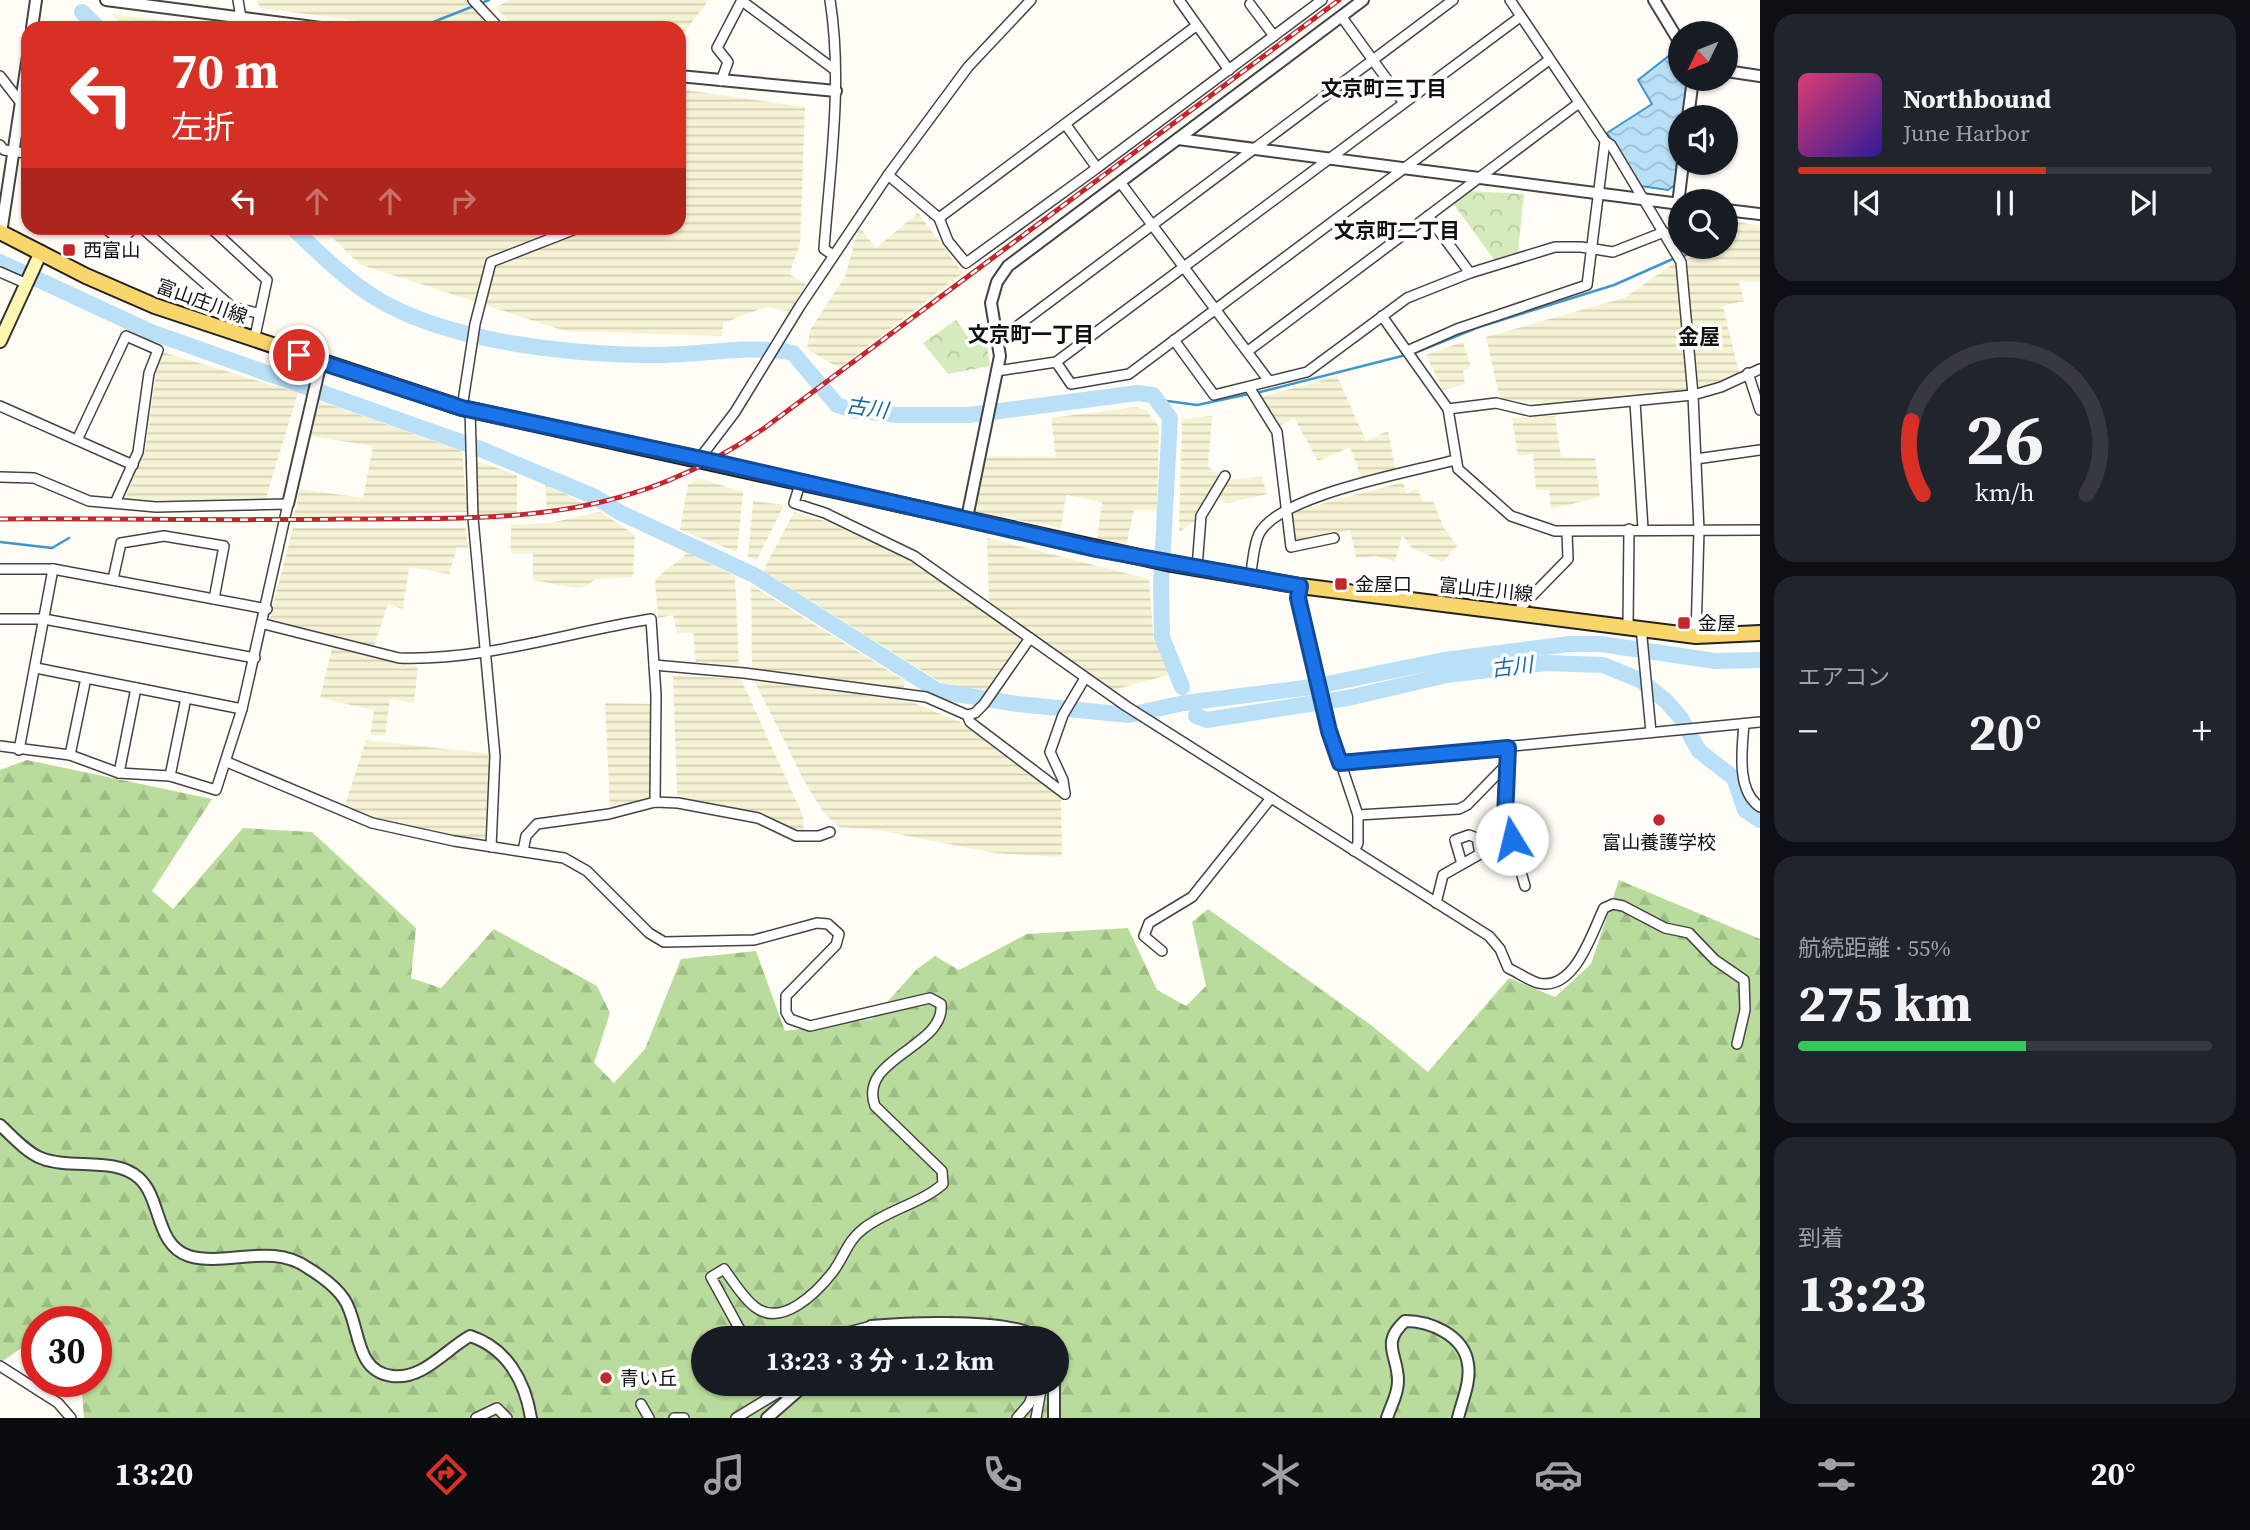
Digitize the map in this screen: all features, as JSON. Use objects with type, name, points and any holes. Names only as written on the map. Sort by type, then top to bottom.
[{"type":"main road","name":"富山庄川線","points":[[0,233],[155,306],[254,341],[466,409],[700,458],[1171,564],[1300,586],[1520,612],[1637,632],[1696,636],[1760,633]]},
{"type":"main road","points":[[0,341],[41,252]]},
{"type":"street","points":[[33,21],[36,0]]},
{"type":"street","points":[[106,0],[265,21]]},
{"type":"street","points":[[239,0],[241,18]]},
{"type":"street","points":[[700,458],[767,362],[833,255],[888,175],[968,67],[1031,0]]},
{"type":"street","points":[[1180,0],[1229,70]]},
{"type":"street","points":[[888,175],[939,218],[948,241],[966,263],[1322,0]]},
{"type":"street","points":[[967,518],[1000,356],[991,303],[997,282],[1008,266],[1363,0]]},
{"type":"street","points":[[997,337],[1016,327],[1453,0]]},
{"type":"street","points":[[1510,0],[1645,199],[1681,262],[1693,395],[1699,530],[1696,636]]},
{"type":"street","points":[[1654,0],[1668,23]]},
{"type":"street","points":[[722,81],[728,62],[717,48],[742,1],[835,70]]},
{"type":"street","points":[[829,1],[836,91],[824,249],[833,255]]},
{"type":"street","points":[[475,4],[492,21]]},
{"type":"street","points":[[1250,4],[1274,36]]},
{"type":"street","points":[[1341,16],[1404,103]]},
{"type":"street","points":[[997,371],[1056,362],[1520,17]]},
{"type":"street","points":[[939,218],[1196,26]]},
{"type":"street","points":[[1056,362],[1071,384],[1129,374],[1549,60]]},
{"type":"street","points":[[1738,73],[1760,76]]},
{"type":"street","points":[[0,76],[21,103]]},
{"type":"street","points":[[686,77],[836,91]]},
{"type":"street","points":[[1248,351],[1579,103]]},
{"type":"street","points":[[0,233],[21,120]]},
{"type":"street","points":[[1066,125],[1097,168]]},
{"type":"street","points":[[1178,139],[1668,202]]},
{"type":"street","points":[[1407,351],[1457,329],[1587,285],[1605,141]]},
{"type":"street","points":[[0,145],[4,150],[21,153]]},
{"type":"street","points":[[1120,182],[1185,265],[1269,382]]},
{"type":"street","points":[[1738,211],[1760,214]]},
{"type":"street","points":[[1428,216],[1470,274]]},
{"type":"street","points":[[1174,340],[1213,395],[1307,372],[1407,298],[1470,274],[1555,247],[1580,247],[1592,251],[1613,252],[1664,232]]},
{"type":"street","points":[[114,235],[121,241],[127,235]]},
{"type":"street","points":[[150,235],[232,307],[258,313]]},
{"type":"street","points":[[219,235],[267,280],[254,341]]},
{"type":"street","points":[[491,847],[495,756],[484,651],[469,453],[470,434],[466,409],[471,343],[491,262],[560,235]]},
{"type":"street","points":[[0,272],[25,283]]},
{"type":"street","points":[[1382,316],[1448,409],[1458,469],[1511,516],[1537,527],[1567,532],[1629,529],[1760,530]]},
{"type":"street","points":[[78,438],[125,336],[158,349],[149,373],[138,452],[115,503]]},
{"type":"street","points":[[0,746],[70,755],[119,772],[170,776],[216,790],[227,762],[264,624],[321,362]]},
{"type":"street","points":[[1448,409],[1496,403],[1530,411],[1693,395],[1721,387],[1760,369]]},
{"type":"street","points":[[1748,373],[1760,410]]},
{"type":"street","points":[[1249,387],[1277,432],[1291,547],[1334,538]]},
{"type":"street","points":[[1635,402],[1643,529]]},
{"type":"street","points":[[0,406],[133,464]]},
{"type":"street","points":[[1696,459],[1760,450]]},
{"type":"street","points":[[1250,577],[1259,534],[1288,507],[1321,495],[1455,460]]},
{"type":"street","points":[[1197,568],[1201,516],[1225,476]]},
{"type":"street","points":[[0,477],[34,478],[89,501],[156,507],[288,505]]},
{"type":"street","points":[[801,481],[793,503],[825,513],[914,556],[1126,706],[1489,936],[1500,949],[1507,968],[1539,984],[1553,982],[1567,975],[1576,964],[1604,908],[1613,904],[1623,906],[1665,928],[1689,933],[1716,960],[1744,980],[1745,1010],[1738,1044]]},
{"type":"street","points":[[1629,529],[1637,632],[1644,658],[1651,732]]},
{"type":"street","points":[[1520,612],[1521,607],[1568,559],[1567,532]]},
{"type":"street","points":[[113,579],[121,543],[164,536],[224,546],[214,598]]},
{"type":"street","points":[[0,569],[53,569],[267,609]]},
{"type":"street","points":[[19,750],[53,569]]},
{"type":"street","points":[[1300,586],[1298,598],[1323,699],[1340,763],[1358,815],[1358,843],[1354,851]]},
{"type":"street","points":[[0,619],[44,619],[255,658]]},
{"type":"street","points":[[264,624],[399,658],[458,657],[652,619],[654,802]]},
{"type":"street","points":[[654,665],[744,673],[926,697],[967,715],[975,713],[984,704],[1030,638]]},
{"type":"street","points":[[36,668],[242,709]]},
{"type":"street","points":[[70,755],[86,678]]},
{"type":"street","points":[[967,715],[970,722],[1065,794],[1063,780],[1050,752],[1063,715],[1085,678]]},
{"type":"street","points":[[119,772],[136,688]]},
{"type":"street","points":[[170,776],[186,698]]},
{"type":"street","points":[[1340,763],[1760,722]]},
{"type":"street","points":[[1744,724],[1742,772],[1753,803],[1760,807]]},
{"type":"street","points":[[1508,748],[1505,817],[1525,886]]},
{"type":"street","points":[[227,762],[372,823],[491,847],[564,858],[576,863],[649,933],[664,942],[754,940],[817,923],[828,924],[839,934],[836,945],[786,996],[786,1012],[799,1025],[810,1027],[930,998],[941,1004],[942,1012],[932,1028],[877,1077],[872,1097],[876,1106],[942,1171],[943,1184],[864,1227],[847,1246],[833,1273],[809,1297],[789,1310],[770,1312],[755,1307],[724,1269],[711,1277],[738,1326]]},
{"type":"street","points":[[1358,815],[1459,809],[1467,805],[1509,762]]},
{"type":"street","points":[[1162,951],[1144,936],[1149,923],[1192,897],[1271,798]]},
{"type":"street","points":[[523,850],[526,836],[537,824],[609,814],[654,802],[678,803],[740,817],[747,816],[796,836],[819,836],[830,832]]},
{"type":"street","points":[[1436,903],[1443,875],[1462,864]]},
{"type":"street","points":[[0,1125],[40,1158],[61,1163],[112,1167],[138,1177],[151,1194],[170,1242],[186,1255],[198,1258],[261,1255],[306,1266],[345,1300],[362,1353],[382,1373],[392,1376],[421,1372],[470,1336],[483,1340],[498,1349],[517,1374],[531,1418]]},
{"type":"street","points":[[871,1326],[918,1321],[985,1326]]},
{"type":"street","points":[[1387,1418],[1397,1395],[1398,1379],[1390,1345],[1394,1331],[1405,1321],[1413,1321],[1435,1324],[1456,1343],[1468,1361],[1469,1377],[1458,1418]]},
{"type":"street","points":[[0,1366],[58,1403],[71,1418]]},
{"type":"street","points":[[736,1418],[772,1396]]},
{"type":"street","points":[[767,1418],[790,1396]]},
{"type":"street","points":[[1017,1418],[1033,1396]]},
{"type":"street","points":[[1037,1418],[1039,1396]]},
{"type":"street","points":[[1054,1396],[1054,1418]]},
{"type":"street","points":[[641,1404],[649,1418]]},
{"type":"street","points":[[476,1418],[496,1408],[507,1418]]},
{"type":"street","points":[[674,1418],[684,1418]]},
{"type":"shaded area","points":[[257,0],[469,0],[485,21],[361,21],[260,8]]},
{"type":"shaded area","points":[[511,0],[709,0],[686,30],[686,21],[508,21],[495,7]]},
{"type":"shaded area","points":[[112,14],[166,21],[118,21]]},
{"type":"shaded area","points":[[686,90],[805,107],[800,244],[789,274],[806,285],[789,311],[765,307],[723,323],[722,336],[565,331],[359,264],[330,235],[686,235]]},
{"type":"shaded area","points":[[918,213],[963,273],[839,368],[807,349],[810,330],[845,277],[859,227],[876,248]]},
{"type":"shaded area","points":[[1738,222],[1760,226],[1760,281],[1739,282],[1744,301],[1723,306],[1739,373],[1695,391],[1685,261],[1738,259]]},
{"type":"shaded area","points":[[1676,262],[1682,281],[1690,391],[1562,405],[1500,399],[1486,337],[1624,298]]},
{"type":"shaded area","points":[[1463,342],[1471,367],[1463,370],[1465,384],[1443,390],[1426,355]]},
{"type":"shaded area","points":[[159,351],[298,393],[264,504],[125,499],[145,451]]},
{"type":"shaded area","points":[[1337,376],[1366,441],[1388,431],[1396,472],[1362,480],[1350,447],[1318,461],[1294,418],[1275,428],[1257,398]]},
{"type":"shaded area","points":[[320,401],[462,451],[467,512],[294,517],[300,489],[363,498],[373,446],[310,436]]},
{"type":"shaded area","points":[[1136,407],[1147,411],[1159,427],[1157,510],[1134,510],[1126,546],[1097,539],[1102,502],[1066,495],[1061,528],[975,512],[987,456],[1056,457],[1051,418]]},
{"type":"shaded area","points":[[1212,416],[1208,467],[1228,480],[1262,477],[1267,494],[1227,503],[1215,495],[1202,516],[1179,532],[1182,419]]},
{"type":"shaded area","points":[[1555,416],[1561,457],[1595,458],[1600,497],[1551,509],[1549,490],[1536,490],[1533,454],[1518,456],[1512,418]]},
{"type":"shaded area","points":[[472,459],[517,475],[517,513],[477,516]]},
{"type":"shaded area","points":[[701,479],[743,492],[737,552],[680,530],[688,484]]},
{"type":"shaded area","points":[[545,482],[585,505],[547,511]]},
{"type":"shaded area","points":[[1403,482],[1407,494],[1417,488],[1423,502],[1433,501],[1444,528],[1457,546],[1443,562],[1412,548],[1402,535],[1395,562],[1376,556],[1356,558],[1350,530],[1297,544],[1292,512]]},
{"type":"shaded area","points":[[753,501],[784,505],[757,560],[748,557]]},
{"type":"shaded area","points":[[600,512],[635,535],[633,577],[596,579],[586,586],[576,588],[533,580],[533,554],[511,553],[511,525],[550,523]]},
{"type":"shaded area","points":[[794,512],[825,521],[908,559],[1025,641],[989,690],[947,686],[763,571]]},
{"type":"shaded area","points":[[293,528],[466,528],[468,548],[457,547],[449,574],[409,567],[403,609],[388,604],[374,646],[269,621]]},
{"type":"shaded area","points":[[987,538],[1149,579],[1153,633],[1169,675],[1113,690],[989,602]]},
{"type":"shaded area","points":[[688,553],[735,576],[739,666],[696,662],[693,633],[677,633],[673,615],[658,618],[655,579]]},
{"type":"shaded area","points":[[751,585],[905,681],[904,689],[752,668]]},
{"type":"shaded area","points":[[332,648],[418,667],[414,703],[390,699],[385,736],[370,735],[374,710],[320,698]]},
{"type":"shaded area","points":[[673,675],[741,679],[803,816],[804,834],[747,813],[677,796]]},
{"type":"shaded area","points":[[754,680],[911,702],[960,722],[1061,798],[1062,857],[994,853],[878,830],[839,827],[823,812],[802,777]]},
{"type":"shaded area","points":[[605,703],[651,704],[651,800],[610,807]]},
{"type":"shaded area","points":[[366,740],[490,754],[485,841],[378,821],[344,808]]},
{"type":"green space","points":[[1470,191],[1524,194],[1518,252],[1495,261],[1450,199]]},
{"type":"green space","points":[[956,320],[974,346],[986,337],[990,366],[948,374],[923,343]]},
{"type":"green space","points":[[27,760],[212,799],[152,891],[173,909],[243,828],[312,832],[416,928],[411,978],[441,988],[494,929],[597,986],[610,1013],[594,1063],[614,1083],[645,1049],[681,959],[756,951],[785,1031],[872,1019],[917,969],[935,956],[959,970],[1027,934],[1128,928],[1157,990],[1186,1006],[1206,986],[1192,922],[1208,909],[1371,1025],[1428,1072],[1509,978],[1555,997],[1591,964],[1619,880],[1760,939],[1760,1418],[84,1418],[82,1397],[112,1397],[112,1306],[21,1306],[21,1348],[0,1363],[0,770]]},
{"type":"water","points":[[1668,56],[1668,91],[1687,91],[1686,105],[1668,105],[1668,175],[1676,175],[1675,185],[1668,190],[1641,186],[1607,133],[1652,104],[1638,80]]},
{"type":"waterway","points":[[436,21],[489,0]]},
{"type":"waterway","name":"古川","points":[[82,12],[91,21]]},
{"type":"waterway","name":"古川","points":[[300,235],[363,290],[404,313],[438,325],[474,336],[512,343],[589,352],[675,355],[760,350],[793,353],[837,405],[852,410],[897,415],[969,415],[1138,393],[1153,395],[1170,418],[1161,584],[1162,637],[1182,687]]},
{"type":"waterway","points":[[1412,354],[1479,327],[1614,285],[1673,259]]},
{"type":"waterway","points":[[0,262],[151,332],[478,448],[595,497],[621,513],[754,575],[938,691],[1018,704],[1129,715],[1184,703],[1312,687],[1444,660],[1569,644],[1601,644],[1715,661],[1760,660]]},
{"type":"waterway","points":[[1256,393],[1406,355]]},
{"type":"waterway","points":[[1160,400],[1197,405],[1249,394]]},
{"type":"waterway","points":[[0,542],[52,548],[69,538]]},
{"type":"waterway","name":"古川","points":[[1196,716],[1207,720],[1348,698],[1447,675],[1547,663],[1603,665],[1640,680],[1666,701],[1680,717],[1699,751],[1734,778],[1745,810],[1760,820]]},
{"type":"railway","points":[[0,519],[298,520],[508,516],[560,510],[610,500],[660,484],[711,461],[763,429],[1339,0]]},
{"type":"place","name":"西富山","points":[[69,250]]},
{"type":"place","name":"金屋口","points":[[1341,584]]},
{"type":"place","name":"金屋","points":[[1684,623]]},
{"type":"place","name":"富山養護学校","points":[[1659,820]]},
{"type":"place","name":"青い丘","points":[[606,1378]]},
{"type":"district","name":"文京町三丁目","points":[[1384,89]]},
{"type":"district","name":"文京町二丁目","points":[[1397,231]]},
{"type":"district","name":"文京町一丁目","points":[[1031,335]]},
{"type":"district","name":"金屋","points":[[1699,337]]},
{"type":"route","points":[[299,355],[462,408],[711,461],[1096,549],[1300,586],[1298,598],[1329,731],[1340,763],[1508,748],[1508,798],[1505,817],[1512,839]]}]
